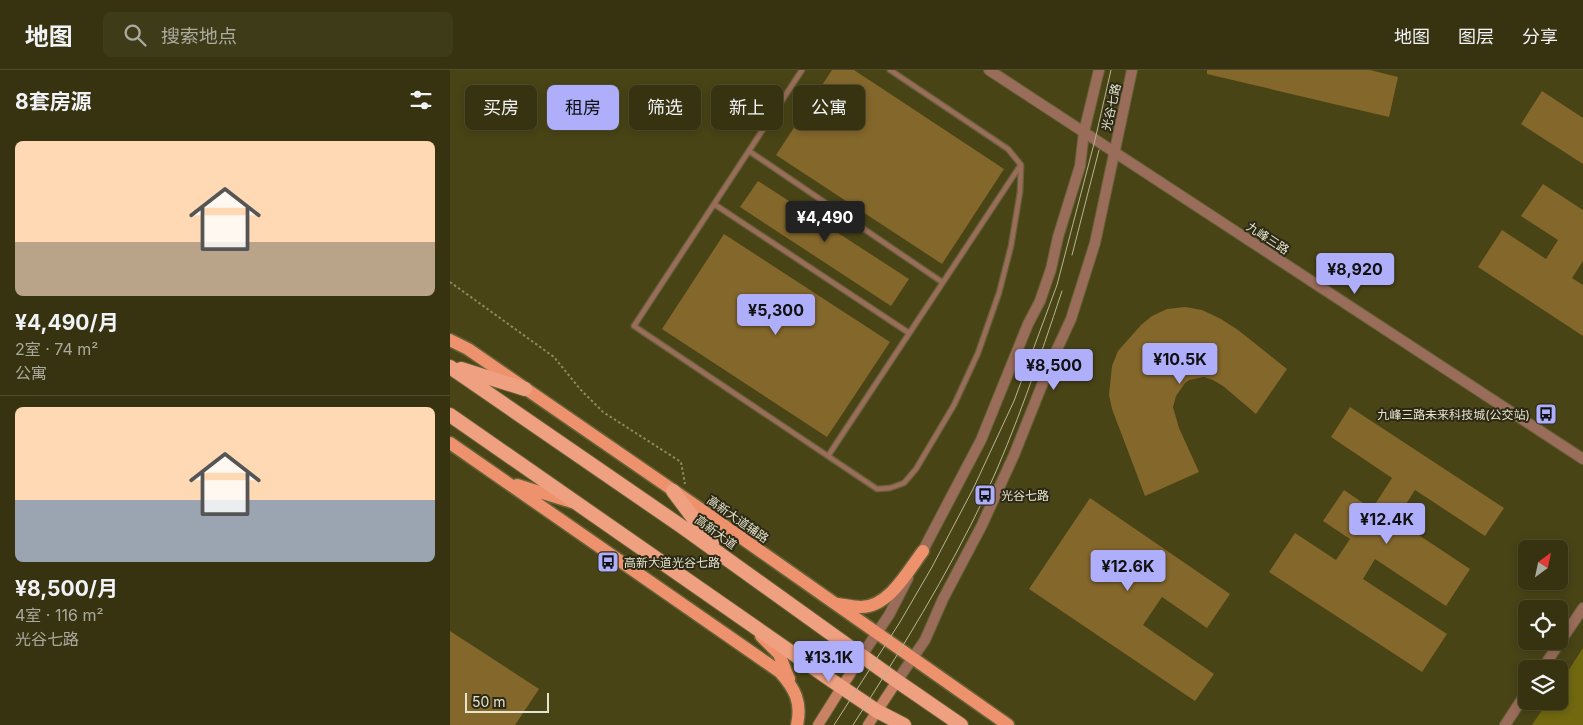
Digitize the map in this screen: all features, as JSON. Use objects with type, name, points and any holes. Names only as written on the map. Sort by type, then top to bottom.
[{"type":"highway","points":[[450,367],[525,389]]},
{"type":"highway","name":"高新大道","points":[[450,367],[720,554],[896,681],[962,725]]},
{"type":"highway","points":[[450,415],[877,711],[904,725]]},
{"type":"highway","points":[[673,491],[720,554]]},
{"type":"main road","name":"高新大道辅路","points":[[450,340],[468,349],[1008,725]]},
{"type":"main road","points":[[450,443],[780,672],[792,685]]},
{"type":"main road","points":[[503,480],[579,504]]},
{"type":"main road","points":[[834,603],[862,608],[879,604],[890,594],[922,551]]},
{"type":"main road","points":[[747,621],[779,654],[799,701],[798,724]]},
{"type":"main road","name":"光谷七路","points":[[818,725],[862,655]]},
{"type":"main road","name":"光谷七路","points":[[868,725],[896,681]]},
{"type":"street","name":"九峰三路","points":[[989,70],[1583,459]]},
{"type":"street","name":"光谷七路","points":[[862,655],[889,615],[981,440],[1028,324],[1040,301],[1080,166],[1084,132],[1099,70]]},
{"type":"street","name":"光谷七路","points":[[896,681],[925,640],[943,599],[982,525],[1014,455],[1052,360],[1071,319],[1095,243],[1132,70]]},
{"type":"street","points":[[1548,660],[1583,608]]},
{"type":"street","points":[[1504,725],[1518,705]]},
{"type":"lane","points":[[802,70],[634,326],[877,489],[890,488],[904,483],[916,469],[954,404],[978,353],[999,293],[1011,246],[1020,192],[1021,164],[1008,149],[890,70]]},
{"type":"lane","points":[[749,151],[942,282]]},
{"type":"lane","points":[[828,456],[1021,164]]},
{"type":"lane","points":[[714,204],[909,333]]},
{"type":"path","points":[[450,282],[554,356],[580,390],[603,412],[681,462],[688,501]]},
{"type":"shaded area","points":[[1583,648],[1583,725],[1532,725],[1542,710],[1568,710],[1568,671]]},
{"type":"building","points":[[832,70],[854,70],[1004,169],[942,264],[776,155],[793,129],[865,130],[865,85],[822,85]]},
{"type":"building","points":[[1207,70],[1370,70],[1398,77],[1389,117],[1207,74]]},
{"type":"building","points":[[1542,91],[1583,118],[1583,164],[1521,124]]},
{"type":"building","points":[[758,181],[909,279],[891,306],[740,207]]},
{"type":"building","points":[[1543,184],[1583,210],[1583,261],[1572,278],[1583,285],[1583,336],[1478,267],[1502,230],[1546,259],[1558,240],[1521,216]]},
{"type":"building","points":[[724,234],[890,342],[827,437],[662,329]]},
{"type":"building","points":[[1185,307],[1202,310],[1221,319],[1287,369],[1256,414],[1213,380],[1204,377],[1189,380],[1185,383],[1176,396],[1173,407],[1179,428],[1199,472],[1145,496],[1112,409],[1109,395],[1112,366],[1118,351],[1141,325],[1152,316],[1167,309]]},
{"type":"building","points":[[1350,407],[1504,508],[1485,536],[1415,490],[1396,520],[1470,569],[1446,606],[1375,559],[1363,579],[1447,634],[1422,672],[1269,572],[1295,533],[1336,560],[1350,539],[1323,521],[1344,490],[1372,509],[1392,478],[1331,437]]},
{"type":"building","points":[[1090,498],[1230,594],[1207,628],[1162,597],[1143,625],[1214,674],[1195,701],[1029,589]]},
{"type":"building","points":[[450,631],[539,689],[515,725],[450,725]]},
{"type":"tram line","points":[[834,725],[900,622],[932,567],[973,489],[1014,401],[1057,285],[1095,140],[1111,70]]},
{"type":"tram line","points":[[1072,255],[1099,150]]},
{"type":"tram line","points":[[853,725],[923,612],[985,496],[1017,420],[1062,291]]},
{"type":"place","name":"九峰三路未来科技城(公交站)","points":[[1546,414]]},
{"type":"place","name":"光谷七路","points":[[985,495]]},
{"type":"place","name":"高新大道光谷七路","points":[[608,562]]}]
